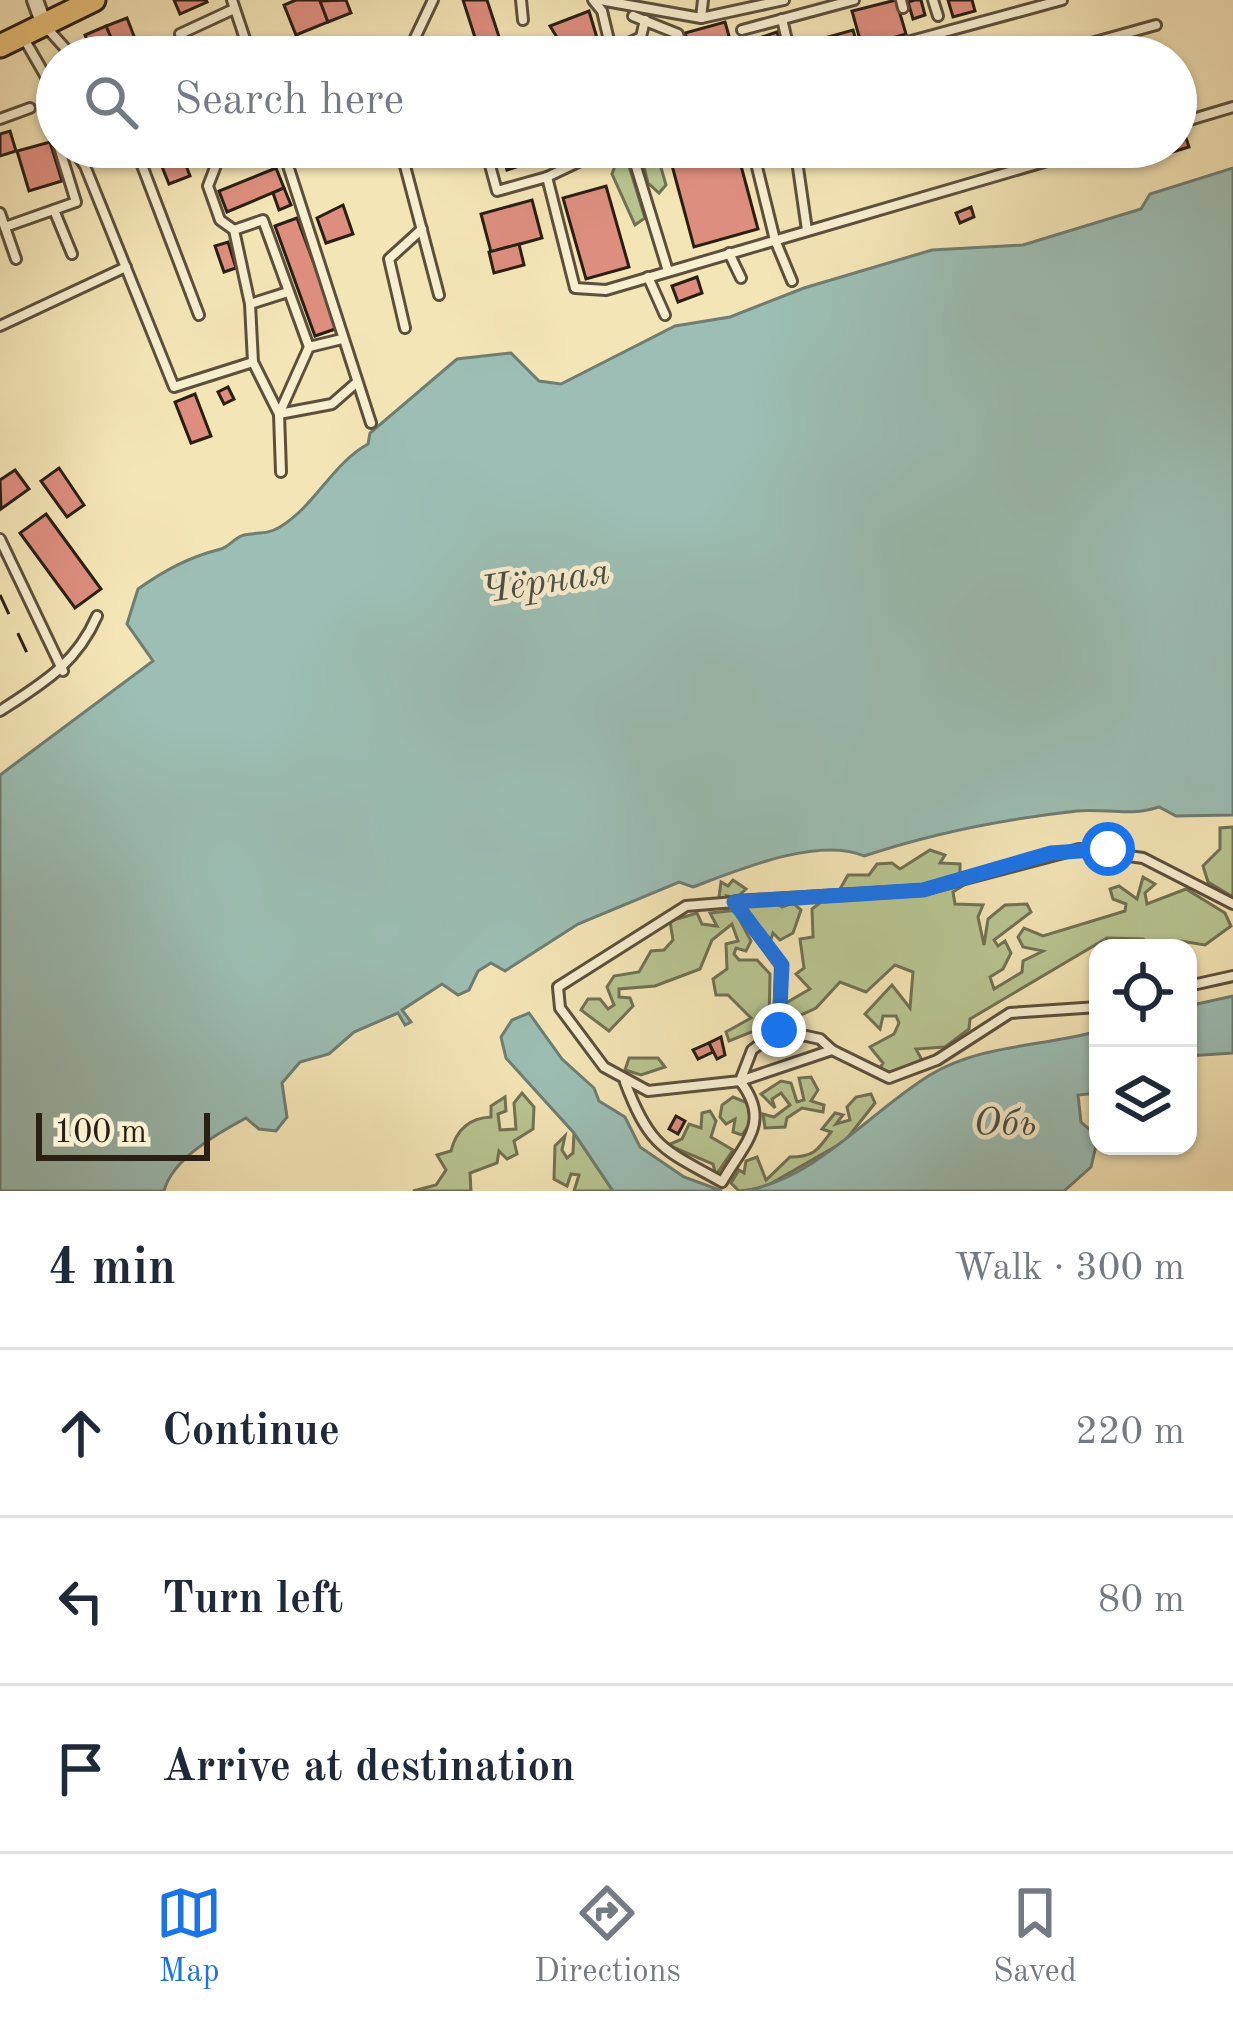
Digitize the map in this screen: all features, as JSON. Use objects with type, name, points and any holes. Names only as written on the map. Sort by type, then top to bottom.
[{"type":"main road","points":[[0,46],[94,0]]},
{"type":"street","points":[[35,0],[44,25]]},
{"type":"lane","points":[[416,36],[434,0]]},
{"type":"lane","points":[[521,0],[523,20]]},
{"type":"lane","points":[[608,36],[597,0],[641,3],[701,18],[784,0]]},
{"type":"lane","points":[[701,18],[703,0]]},
{"type":"lane","points":[[742,30],[854,0]]},
{"type":"lane","points":[[933,0],[938,16]]},
{"type":"lane","points":[[929,36],[1062,0]]},
{"type":"lane","points":[[180,34],[233,4],[244,36]]},
{"type":"lane","points":[[633,16],[679,36]]},
{"type":"lane","points":[[782,19],[786,36]]},
{"type":"lane","points":[[641,36],[645,20]]},
{"type":"lane","points":[[44,25],[54,36]]},
{"type":"lane","points":[[1116,36],[1156,25]]},
{"type":"lane","points":[[22,35],[36,61]]},
{"type":"lane","points":[[1197,118],[1233,107]]},
{"type":"lane","points":[[0,118],[30,108]]},
{"type":"lane","points":[[5,227],[76,202],[65,168]]},
{"type":"lane","points":[[86,168],[174,387],[253,362]]},
{"type":"lane","points":[[143,168],[199,315]]},
{"type":"lane","points":[[215,168],[208,186],[220,220],[234,230],[250,304],[253,362],[279,415],[281,472]]},
{"type":"lane","points":[[288,168],[371,423]]},
{"type":"lane","points":[[406,168],[439,295]]},
{"type":"lane","points":[[491,168],[497,191],[563,168]]},
{"type":"lane","points":[[636,168],[668,271]]},
{"type":"lane","points":[[757,168],[775,240],[792,281]]},
{"type":"lane","points":[[798,168],[807,230]]},
{"type":"lane","points":[[547,177],[575,288],[606,290],[1022,168]]},
{"type":"lane","points":[[54,210],[72,254]]},
{"type":"lane","points":[[0,213],[16,259]]},
{"type":"lane","points":[[234,230],[263,220],[309,347],[279,415]]},
{"type":"lane","points":[[405,328],[388,259],[422,229]]},
{"type":"lane","points":[[729,253],[741,278]]},
{"type":"lane","points":[[0,326],[126,267]]},
{"type":"lane","points":[[648,277],[665,315]]},
{"type":"lane","points":[[250,304],[287,292]]},
{"type":"lane","points":[[309,347],[342,339]]},
{"type":"lane","points":[[279,415],[332,404],[356,383]]},
{"type":"lane","points":[[0,539],[63,670]]},
{"type":"lane","points":[[0,711],[63,670],[83,648],[97,616]]},
{"type":"lane","points":[[832,1050],[740,1081],[648,1091],[625,1082],[575,1033],[557,998],[561,982],[686,906],[923,890],[1079,849],[1143,858],[1233,904]]},
{"type":"lane","points":[[734,902],[782,965],[779,1030]]},
{"type":"lane","points":[[1197,983],[1230,974]]},
{"type":"lane","points":[[740,1081],[752,1050],[779,1030],[820,1039],[832,1050],[889,1078],[937,1060],[1010,1013],[1089,1008]]},
{"type":"lane","points":[[625,1082],[645,1132],[656,1144],[722,1182],[758,1119],[758,1103],[740,1081]]},
{"type":"green space","points":[[614,168],[630,168],[645,218],[635,225],[612,174]]},
{"type":"green space","points":[[644,168],[661,168],[666,185],[659,193],[648,183]]},
{"type":"green space","points":[[1233,827],[1233,897],[1208,882],[1203,866],[1220,849],[1220,828]]},
{"type":"green space","points":[[930,850],[945,855],[940,863],[960,864],[960,876],[925,887],[840,889],[848,875],[869,875],[877,864],[892,863],[900,869]]},
{"type":"green space","points":[[1143,877],[1155,884],[1145,893],[1147,904],[1186,889],[1225,913],[1231,926],[1205,945],[1197,944],[1197,939],[1089,939],[1089,949],[970,1019],[969,1029],[945,1047],[916,1049],[922,1060],[885,1077],[878,1071],[883,1063],[870,1047],[894,1034],[899,1023],[896,1016],[883,1016],[880,1029],[865,1014],[892,985],[910,1008],[913,972],[895,965],[866,992],[840,982],[816,1008],[786,1022],[779,1018],[781,1006],[810,989],[796,974],[804,968],[800,939],[813,937],[812,909],[821,902],[967,883],[953,892],[955,904],[983,905],[978,917],[984,945],[988,919],[1005,905],[1027,904],[1031,912],[994,940],[998,946],[1005,941],[1011,953],[1003,969],[990,977],[994,989],[1022,972],[1023,961],[1043,951],[1023,947],[1018,937],[1024,928],[1043,936],[1125,911],[1126,904],[1113,899],[1110,889],[1119,886],[1137,899]]},
{"type":"green space","points":[[733,880],[746,889],[736,898],[727,896],[751,941],[746,951],[736,948],[734,954],[739,960],[757,960],[770,974],[769,1025],[729,1041],[726,1032],[751,1018],[728,995],[716,995],[713,979],[727,969],[726,944],[738,941],[732,924],[712,940],[700,969],[655,986],[619,989],[619,997],[630,998],[633,1006],[609,1031],[581,1010],[588,999],[600,999],[608,1009],[614,1005],[607,987],[614,976],[639,972],[651,951],[664,950],[673,940],[670,921],[697,913],[702,924],[717,926],[710,913],[729,911],[718,905],[721,882],[728,886]]},
{"type":"green space","points":[[775,902],[782,907],[793,903],[801,910],[793,933],[780,940],[773,933],[770,942],[742,906]]},
{"type":"green space","points":[[629,1058],[658,1058],[665,1067],[641,1075],[625,1070]]},
{"type":"green space","points":[[811,1077],[818,1090],[811,1101],[824,1105],[823,1112],[802,1108],[787,1118],[785,1127],[765,1128],[763,1114],[774,1117],[790,1105],[781,1093],[772,1099],[775,1108],[761,1094],[781,1081],[791,1083],[797,1102],[804,1100],[799,1078]]},
{"type":"green space","points":[[522,1093],[534,1107],[533,1129],[514,1141],[517,1154],[507,1159],[499,1151],[497,1163],[470,1173],[471,1191],[413,1191],[436,1185],[446,1170],[437,1155],[451,1151],[456,1137],[470,1123],[491,1117],[491,1106],[505,1097],[506,1111],[498,1114],[500,1130],[516,1129],[514,1103]]},
{"type":"green space","points":[[871,1094],[875,1103],[845,1141],[763,1188],[739,1191],[731,1183],[739,1170],[744,1173],[746,1161],[757,1157],[766,1180],[790,1157],[815,1151],[831,1132],[822,1129],[835,1113],[843,1115],[836,1124],[850,1120],[847,1107],[856,1097]]},
{"type":"green space","points":[[733,1097],[750,1104],[750,1124],[742,1135],[733,1132],[735,1119],[726,1124],[720,1117],[722,1105]]},
{"type":"green space","points":[[710,1111],[716,1121],[711,1137],[733,1150],[716,1175],[713,1164],[668,1145],[682,1139],[689,1124],[701,1128],[702,1113]]},
{"type":"green space","points":[[574,1133],[613,1191],[574,1191],[579,1175],[571,1174],[567,1186],[554,1179],[555,1146],[565,1136],[562,1150],[567,1158],[573,1153]]},
{"type":"water","name":"Чёрная","points":[[1233,168],[1233,815],[1176,816],[1159,807],[1050,814],[942,834],[864,856],[846,851],[802,853],[693,887],[679,882],[578,924],[505,971],[491,963],[478,971],[469,990],[458,995],[442,984],[402,1010],[411,1022],[405,1025],[398,1013],[354,1032],[329,1054],[300,1062],[282,1083],[287,1117],[276,1131],[259,1129],[246,1118],[186,1158],[164,1191],[0,1191],[0,775],[153,661],[127,624],[138,589],[188,560],[224,548],[241,536],[275,530],[292,518],[344,462],[368,444],[370,433],[457,359],[511,353],[539,381],[561,384],[675,326],[730,317],[804,288],[932,250],[1023,245],[1141,209],[1150,194]]},
{"type":"water","points":[[1233,996],[1233,1053],[1197,1055],[1197,1004]]},
{"type":"water","points":[[529,1013],[562,1059],[594,1088],[599,1101],[625,1117],[640,1147],[684,1177],[722,1191],[613,1191],[574,1133],[506,1058],[501,1037],[512,1020]]},
{"type":"water","name":"Обь","points":[[1089,1033],[1089,1094],[1078,1095],[1081,1122],[1089,1129],[1089,1155],[1094,1155],[1091,1167],[1064,1191],[744,1191],[771,1184],[819,1159],[907,1090],[950,1065]]},
{"type":"building","points":[[174,0],[206,0],[207,2],[180,14]]},
{"type":"building","points":[[320,0],[328,22],[296,35],[284,5]]},
{"type":"building","points":[[346,0],[351,13],[328,22],[320,1]]},
{"type":"building","points":[[463,0],[487,0],[499,36],[475,36]]},
{"type":"building","points":[[896,0],[906,34],[859,36],[852,11]]},
{"type":"building","points":[[921,0],[925,15],[913,19],[908,2]]},
{"type":"building","points":[[948,0],[972,0],[975,11],[953,17]]},
{"type":"building","points":[[589,11],[596,36],[556,36],[550,26]]},
{"type":"building","points":[[127,18],[134,36],[110,36],[106,26]]},
{"type":"building","points":[[725,22],[729,36],[686,36]]},
{"type":"building","points":[[106,26],[110,36],[85,36]]},
{"type":"building","points":[[10,131],[16,151],[0,156],[0,134]]},
{"type":"building","points":[[36,146],[36,168],[58,168],[62,181],[29,191],[17,151]]},
{"type":"building","points":[[163,168],[187,168],[190,176],[169,184]]},
{"type":"building","points":[[276,168],[284,188],[227,212],[219,191]]},
{"type":"building","points":[[673,168],[742,168],[758,229],[694,247]]},
{"type":"building","points":[[606,186],[629,267],[586,279],[563,198]]},
{"type":"building","points":[[284,188],[291,205],[279,210],[273,193]]},
{"type":"building","points":[[532,200],[542,238],[491,252],[481,214]]},
{"type":"building","points":[[343,205],[353,234],[326,243],[317,218]]},
{"type":"building","points":[[971,207],[974,217],[960,223],[956,213]]},
{"type":"building","points":[[297,218],[338,328],[315,336],[275,226]]},
{"type":"building","points":[[228,242],[236,268],[224,272],[215,246]]},
{"type":"building","points":[[519,244],[524,265],[494,273],[489,252]]},
{"type":"building","points":[[697,277],[702,293],[678,302],[672,286]]},
{"type":"building","points":[[228,387],[234,399],[224,404],[218,392]]},
{"type":"building","points":[[195,394],[211,436],[191,443],[175,402]]},
{"type":"building","points":[[59,468],[84,505],[67,517],[41,481]]},
{"type":"building","points":[[15,470],[29,489],[1,509],[0,480]]},
{"type":"building","points":[[46,514],[101,589],[75,608],[20,533]]},
{"type":"building","points":[[721,1037],[725,1055],[717,1059],[709,1043]]},
{"type":"building","points":[[709,1043],[713,1052],[698,1059],[693,1050]]},
{"type":"building","points":[[676,1116],[685,1121],[678,1134],[669,1129]]},
{"type":"railway","points":[[0,595],[35,670]]},
{"type":"route","points":[[779,1030],[782,965],[734,902],[923,890],[1051,853],[1108,849]]}]
